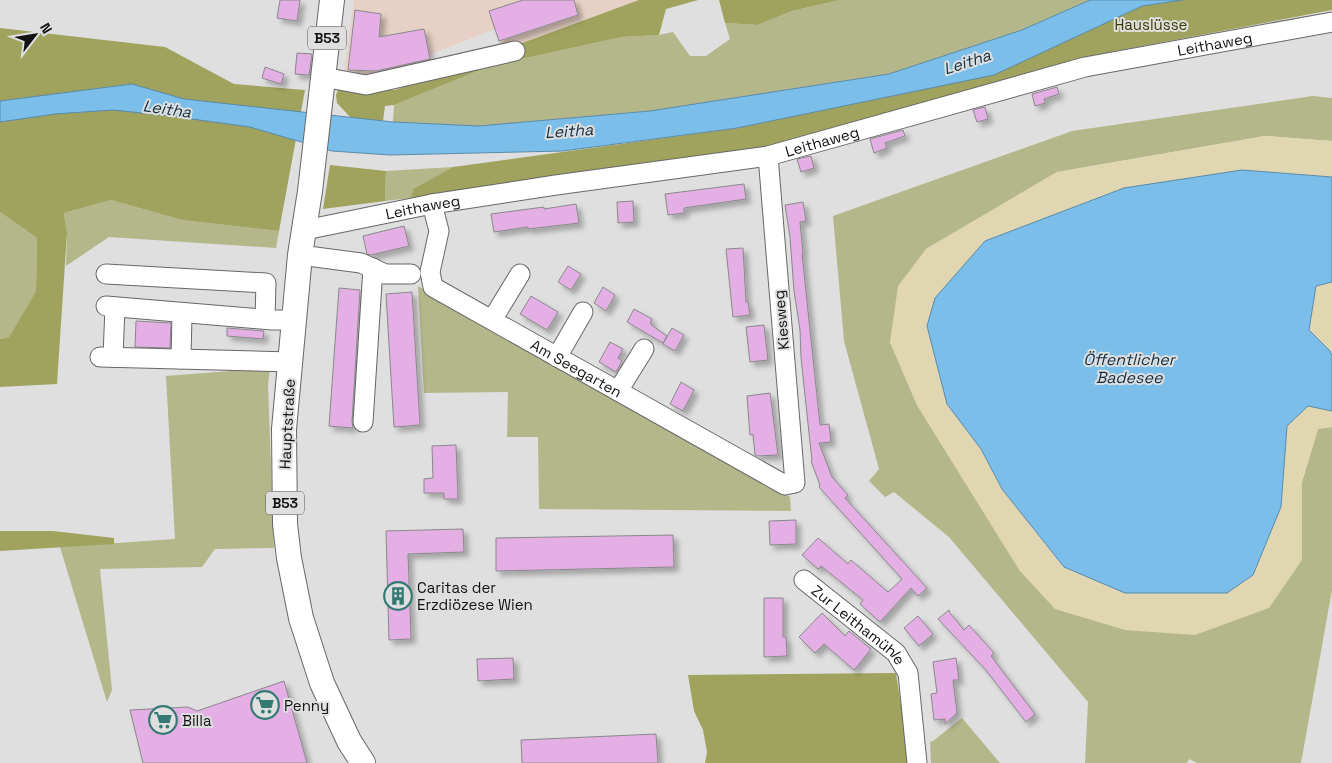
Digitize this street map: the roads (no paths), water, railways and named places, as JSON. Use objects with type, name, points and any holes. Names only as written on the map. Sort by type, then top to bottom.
[{"type":"main road","name":"B53","points":[[323,81],[332,0]]},
{"type":"main road","name":"Hauptstraße","points":[[323,81],[305,230],[300,255],[284,429],[284,499],[289,558],[301,618],[322,683],[349,741],[363,763]]},
{"type":"street","name":"Leithaweg","points":[[305,230],[432,204],[768,156],[1085,67],[1332,22]]},
{"type":"street","points":[[323,81],[366,85],[514,51]]},
{"type":"street","name":"Kiesweg","points":[[768,156],[795,483]]},
{"type":"street","name":"Am Seegarten","points":[[432,204],[439,231],[430,272],[433,287],[785,485],[795,483]]},
{"type":"street","points":[[300,255],[361,262],[385,274],[411,274]]},
{"type":"street","points":[[363,422],[373,268]]},
{"type":"street","points":[[106,274],[266,283],[265,318]]},
{"type":"street","points":[[492,320],[520,274]]},
{"type":"street","points":[[291,362],[106,357],[110,307],[182,314],[294,320]]},
{"type":"street","points":[[556,357],[583,312]]},
{"type":"street","points":[[181,359],[182,314]]},
{"type":"street","points":[[618,392],[644,349]]},
{"type":"street","name":"Zur Leithamühle","points":[[804,580],[896,653],[908,673],[917,763]]},
{"type":"water","name":"Leitha","points":[[1090,0],[1183,0],[1142,6],[994,75],[737,128],[563,151],[390,155],[332,151],[250,127],[113,110],[55,114],[0,122],[0,101],[132,84],[184,99],[393,122],[479,126],[650,111],[889,74],[1022,30]]},
{"type":"water","name":"Öffentlicher Badesee","points":[[1242,170],[1332,177],[1332,282],[1316,286],[1309,330],[1330,351],[1332,356],[1332,411],[1308,406],[1287,426],[1281,507],[1253,575],[1227,593],[1125,593],[1064,567],[1002,489],[981,449],[947,404],[927,326],[935,298],[985,241],[1124,188]]},
{"type":"place","name":"Caritas der Erzdiözese Wien","points":[[398,596]]},
{"type":"place","name":"Penny","points":[[265,705]]},
{"type":"place","name":"Billa","points":[[163,720]]},
{"type":"park label","name":"Hauslüsse","points":[[1151,24]]}]
